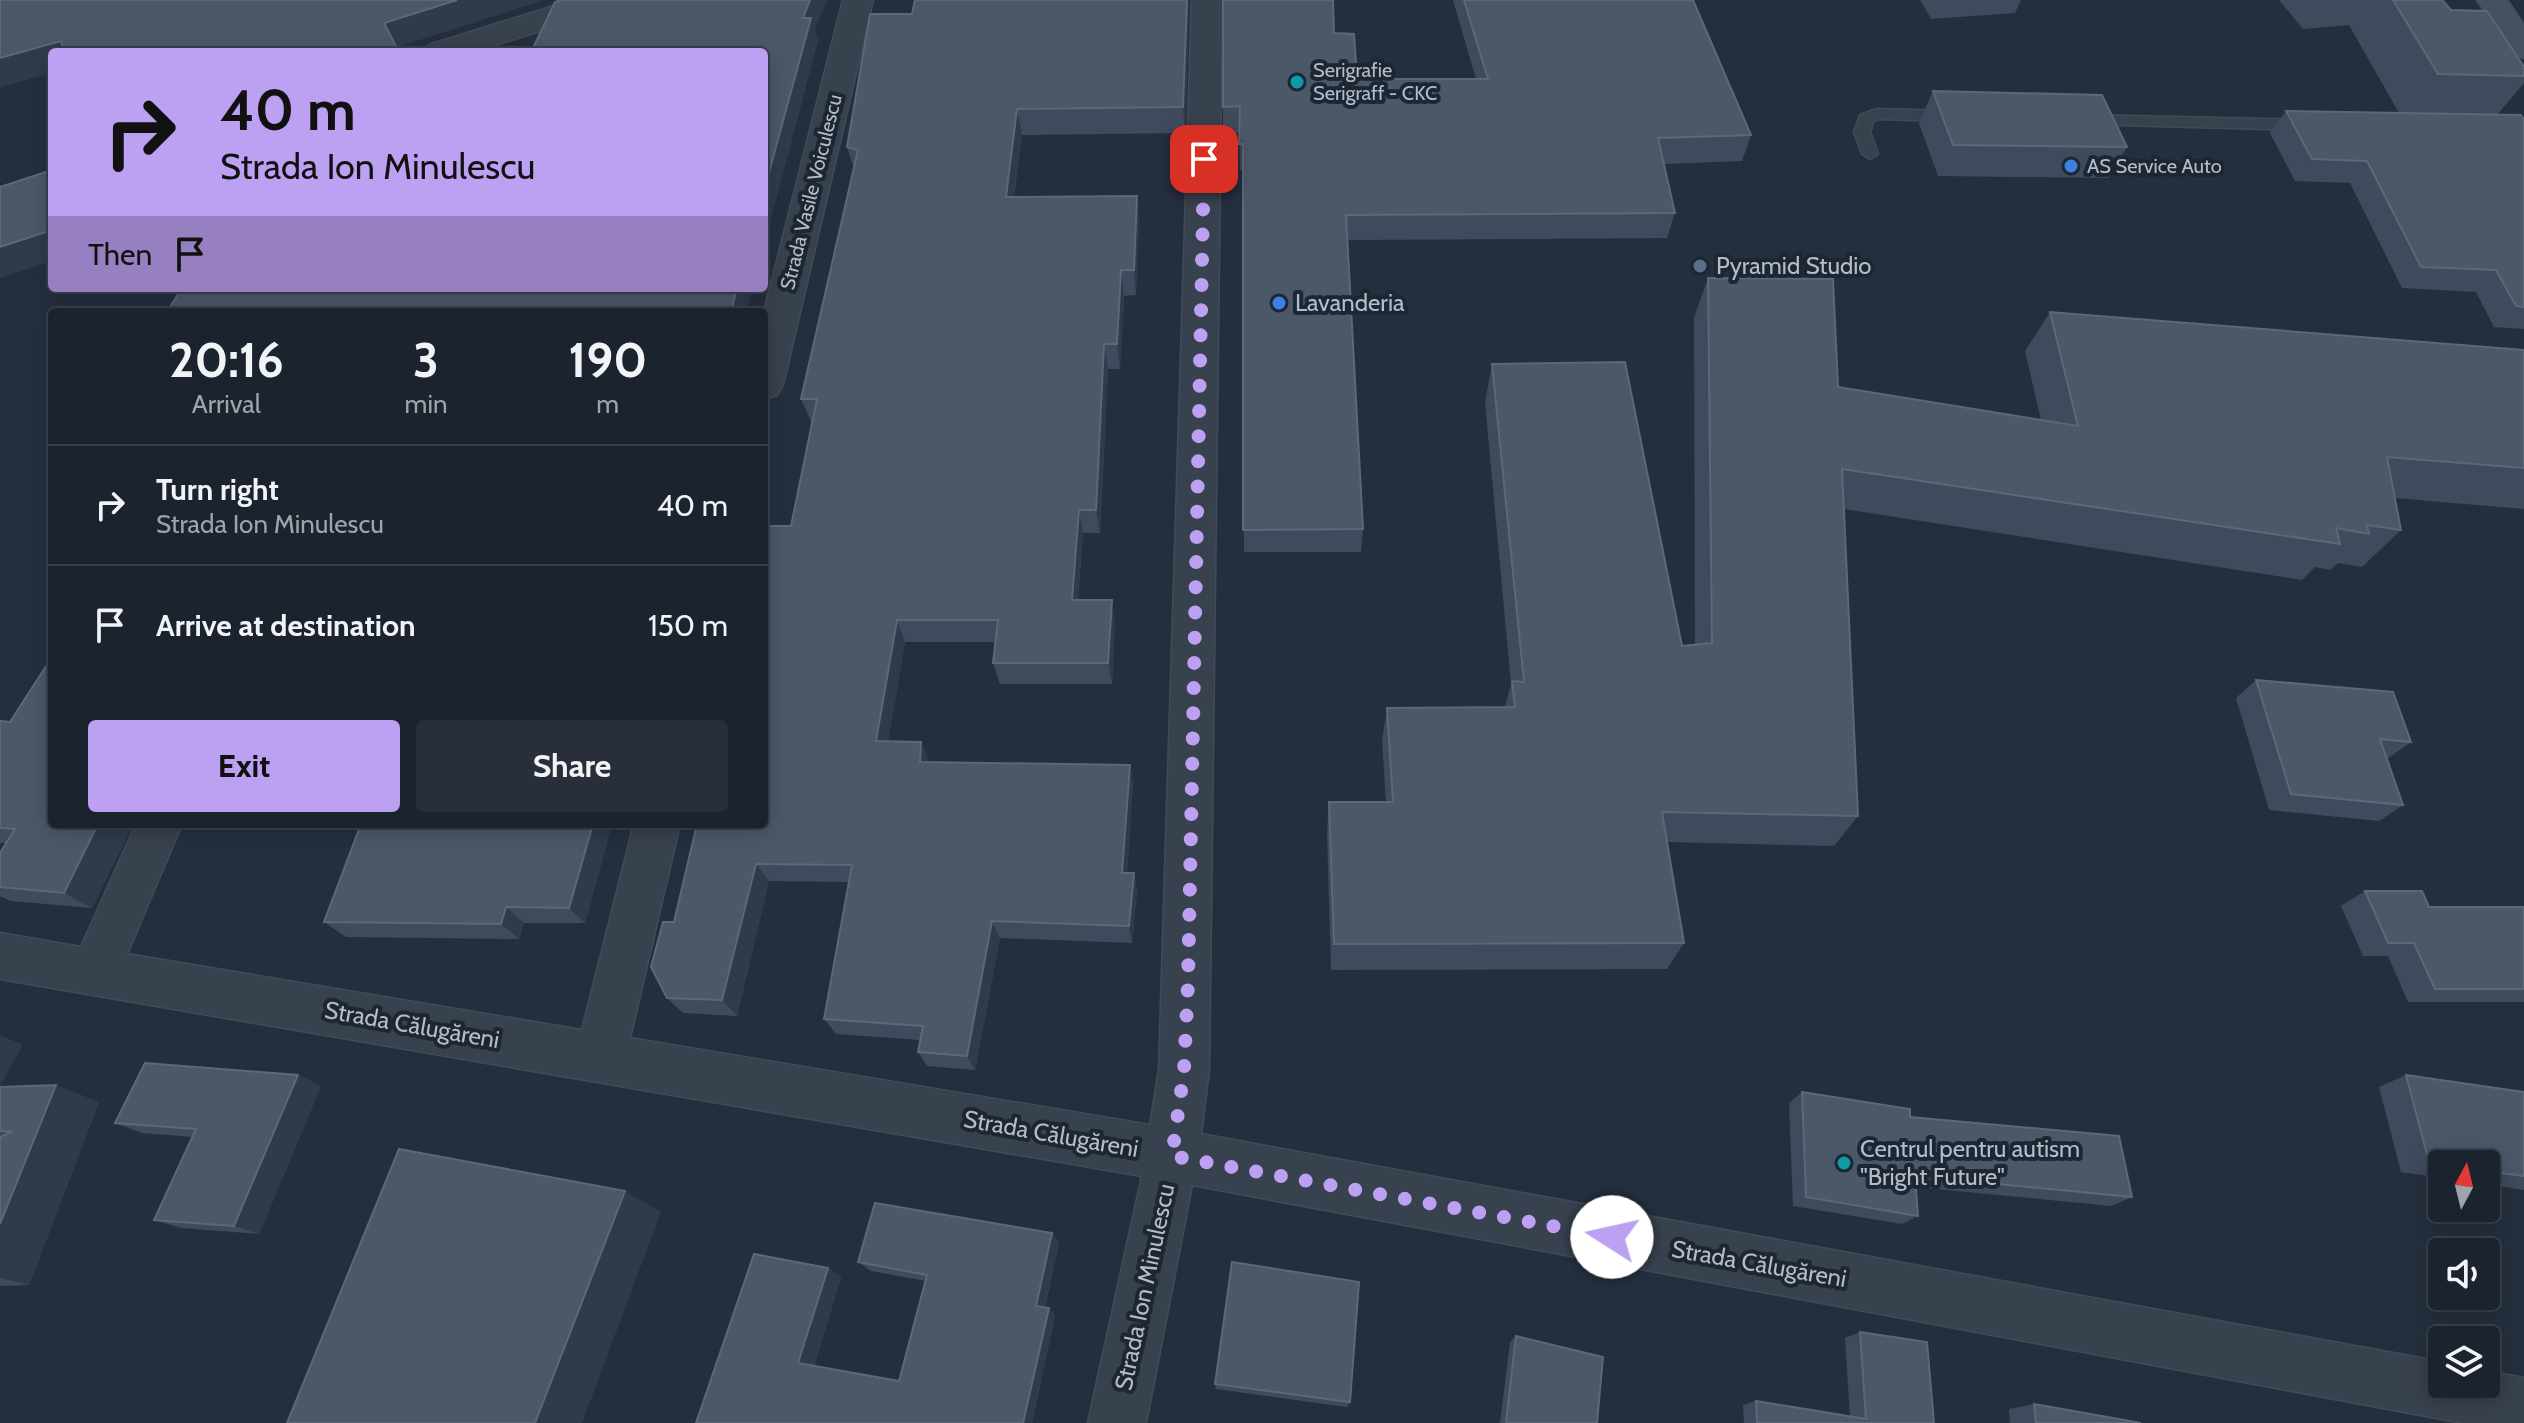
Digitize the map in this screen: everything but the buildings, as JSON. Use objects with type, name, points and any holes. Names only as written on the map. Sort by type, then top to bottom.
[{"type":"street","points":[[464,48],[500,42],[605,0]]},
{"type":"street","name":"Strada Vasile Voiculescu","points":[[768,369],[858,0]]},
{"type":"street","name":"Strada Ion Minulescu","points":[[1117,1423],[1172,1156],[1184,1070],[1207,0]]},
{"type":"street","points":[[2492,0],[2524,48]]},
{"type":"street","points":[[95,971],[157,828]]},
{"type":"street","points":[[600,1058],[656,828]]},
{"type":"street","name":"Strada Călugăreni","points":[[0,956],[1172,1156],[2524,1406]]},
{"type":"lane","points":[[1870,154],[1862,132],[1866,119],[1877,114],[1973,117]]},
{"type":"lane","points":[[2068,119],[2324,126]]},
{"type":"place","name":"Serigrafie Serigraff - CKC","points":[[1297,82]]},
{"type":"place","name":"AS Service Auto","points":[[2071,166]]},
{"type":"place","name":"Pyramid Studio","points":[[1700,266]]},
{"type":"place","name":"Lavanderia","points":[[1279,303]]},
{"type":"place","name":"Centrul pentru autism \"Bright Future\"","points":[[1844,1163]]},
{"type":"route","points":[[1204,159],[1188,984],[1184,1070],[1172,1156],[1612,1237]]}]
